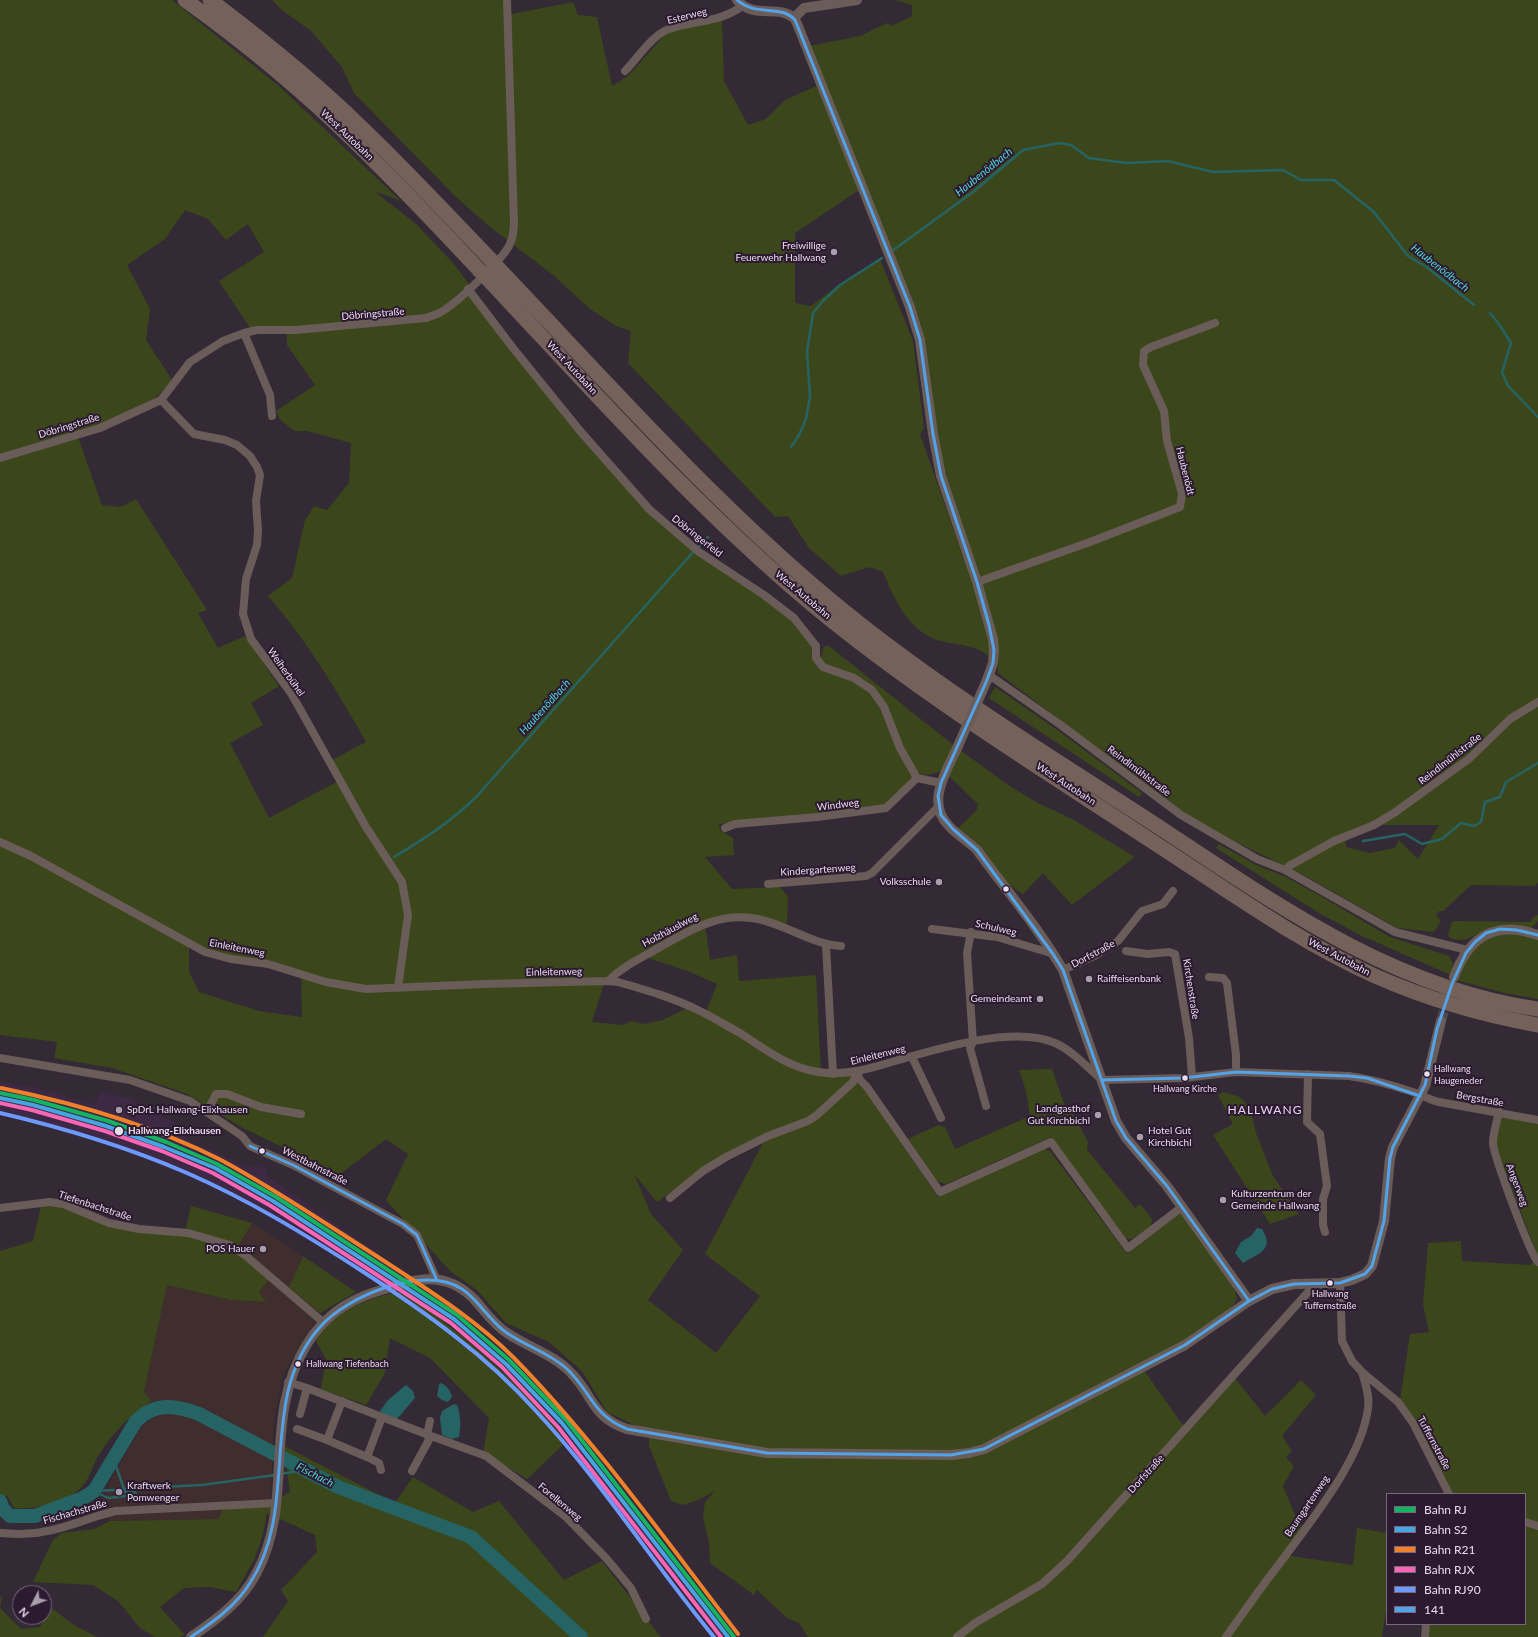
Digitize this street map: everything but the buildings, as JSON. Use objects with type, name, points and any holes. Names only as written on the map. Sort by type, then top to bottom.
[{"type":"highway","name":"West Autobahn","points":[[185,0],[244,44],[308,98],[355,142],[662,462],[751,550],[830,619],[913,682],[1166,850],[1314,944],[1373,975],[1424,996],[1486,1014],[1538,1025]]},
{"type":"highway","name":"West Autobahn","points":[[210,0],[250,30],[311,81],[361,127],[494,264],[674,454],[729,509],[834,603],[918,668],[1248,886],[1320,930],[1379,961],[1431,982],[1492,1000],[1538,1009]]},
{"type":"street","name":"Döbringstraße","points":[[0,458],[100,428],[161,400],[190,362],[223,341],[244,333],[258,330],[296,330],[426,318],[441,312],[468,289],[501,257],[509,245],[513,234],[514,214],[507,0]]},
{"type":"street","points":[[794,18],[804,8],[857,0]]},
{"type":"street","points":[[740,3],[752,11],[780,13],[794,18],[910,307],[920,340],[933,434],[941,476],[976,582],[989,625],[994,650],[988,678],[941,783],[938,795],[938,807]]},
{"type":"street","name":"Esterweg","points":[[626,71],[656,38],[668,29],[722,18],[734,12],[740,3]]},
{"type":"street","name":"Döbringerfeld","points":[[468,289],[513,348],[581,432],[648,509],[694,548],[764,595],[794,618],[816,646],[816,658],[823,667],[854,678],[872,690],[884,707],[900,748],[917,778]]},
{"type":"street","name":"Haubenödt","points":[[976,582],[1090,542],[1180,507],[1182,494],[1167,441],[1164,411],[1143,364],[1144,351],[1215,323]]},
{"type":"street","points":[[244,333],[270,395],[272,416]]},
{"type":"street","name":"Weiherbühel","points":[[161,400],[194,434],[225,440],[236,445],[250,456],[257,467],[260,476],[256,501],[258,530],[257,545],[246,579],[243,614],[251,639],[290,693],[366,827],[402,882],[408,914],[398,988]]},
{"type":"street","name":"Reindlmühlstraße","points":[[988,678],[1058,723],[1181,815],[1257,859],[1285,870],[1395,932],[1467,950]]},
{"type":"street","name":"Reindlmühlstraße","points":[[1285,870],[1289,866],[1334,841],[1374,825],[1394,813],[1470,758],[1510,719],[1538,702]]},
{"type":"street","points":[[917,778],[941,783]]},
{"type":"street","name":"Windweg","points":[[725,828],[734,824],[817,818],[886,808],[917,778]]},
{"type":"street","name":"Kindergartenweg","points":[[768,884],[866,876],[872,873],[938,807]]},
{"type":"street","name":"Dorfstraße","points":[[938,807],[947,825],[977,850],[1038,929],[1054,954],[1063,970],[1116,1121],[1126,1138],[1168,1186],[1249,1302]]},
{"type":"street","name":"Einleitenweg","points":[[0,842],[31,856],[205,952],[231,959],[268,964],[347,987],[366,989],[608,981],[618,982],[681,1002],[740,1033],[786,1063],[800,1068],[833,1074],[857,1072],[973,1042],[1005,1037],[1034,1037],[1054,1043],[1069,1051],[1102,1080]]},
{"type":"street","name":"Dorfstraße","points":[[1063,970],[1096,955],[1118,941],[1142,911],[1164,904],[1173,891]]},
{"type":"street","name":"Holzhäuslweg","points":[[608,981],[626,966],[684,932],[700,924],[723,918],[759,919],[826,945],[841,946]]},
{"type":"street","name":"Schulweg","points":[[932,929],[971,932],[997,937],[1054,954]]},
{"type":"street","points":[[1454,977],[1467,950],[1479,938],[1499,930],[1521,930],[1538,935]]},
{"type":"street","points":[[971,932],[967,953],[973,1042],[970,1048],[986,1106]]},
{"type":"street","points":[[826,945],[833,1074]]},
{"type":"street","name":"Kirchenstraße","points":[[1126,951],[1148,954],[1169,952],[1175,954],[1189,1038],[1192,1076]]},
{"type":"street","name":"Kirchenstraße","points":[[1209,977],[1223,978],[1227,983],[1236,1055],[1236,1072]]},
{"type":"street","points":[[191,1637],[224,1612],[243,1592],[256,1575],[272,1533],[276,1503],[283,1403],[288,1382],[301,1353],[323,1322],[344,1306],[364,1295],[419,1280],[436,1278],[461,1288],[503,1330],[520,1342],[558,1362],[572,1373],[592,1403],[613,1424],[647,1433],[767,1453],[952,1455],[969,1453],[984,1449],[1186,1345],[1249,1302],[1279,1287],[1340,1283],[1360,1277],[1369,1271],[1372,1266],[1384,1221],[1390,1158],[1393,1147],[1406,1119],[1420,1096],[1429,1074],[1433,1046],[1440,1021]]},
{"type":"street","points":[[912,1057],[941,1118]]},
{"type":"street","name":"Westbahnstraße","points":[[0,1058],[130,1080],[190,1101],[242,1136],[250,1146],[293,1165],[403,1224],[417,1235],[436,1278]]},
{"type":"street","points":[[670,1198],[703,1171],[726,1158],[768,1136],[812,1118],[853,1082],[857,1072]]},
{"type":"street","points":[[857,1072],[860,1080],[940,1192],[1051,1142],[1128,1248],[1182,1207]]},
{"type":"street","points":[[1102,1080],[1192,1076],[1236,1072],[1308,1074],[1367,1078],[1420,1096]]},
{"type":"street","points":[[1308,1074],[1307,1122],[1320,1134],[1327,1186],[1323,1198],[1323,1225],[1325,1232]]},
{"type":"street","points":[[207,1112],[216,1094],[227,1094],[261,1107],[301,1114]]},
{"type":"street","name":"Bergstraße","points":[[1420,1096],[1439,1102],[1538,1120]]},
{"type":"street","name":"Angerweg","points":[[1499,1112],[1493,1143],[1497,1160],[1520,1225],[1538,1262]]},
{"type":"street","name":"Tiefenbachstraße","points":[[0,1208],[50,1202],[63,1204],[109,1223],[139,1229],[188,1233],[230,1245],[246,1256],[323,1322]]},
{"type":"street","name":"Tuffernstraße","points":[[1340,1283],[1342,1342],[1352,1361],[1362,1372],[1398,1402],[1413,1423],[1448,1493]]},
{"type":"street","name":"Dorfstraße","points":[[957,1637],[975,1623],[1042,1584],[1067,1561],[1270,1337],[1309,1291],[1310,1284]]},
{"type":"street","name":"Baumgartenweg","points":[[1226,1637],[1331,1492],[1353,1453],[1360,1437],[1368,1407],[1367,1391],[1362,1372]]},
{"type":"street","name":"Forellenweg","points":[[288,1382],[308,1388],[429,1436],[486,1456],[565,1516],[606,1558],[631,1588],[646,1619]]},
{"type":"street","points":[[300,1414],[308,1388]]},
{"type":"street","points":[[327,1440],[342,1401]]},
{"type":"street","points":[[367,1457],[382,1417]]},
{"type":"street","points":[[412,1471],[429,1436],[430,1421]]},
{"type":"street","points":[[297,1429],[367,1457],[379,1463],[381,1470]]},
{"type":"street","name":"Fischachstraße","points":[[0,1533],[26,1534],[46,1532],[99,1514],[116,1511],[276,1503]]},
{"type":"street","points":[[1526,1522],[1538,1526]]},
{"type":"street","points":[[1425,1637],[1426,1625]]},
{"type":"shaded area","points":[[0,0],[172,0],[279,86],[401,201],[374,191],[416,224],[453,263],[469,284],[446,305],[429,314],[304,326],[250,328],[219,281],[264,252],[248,224],[226,240],[208,219],[185,210],[165,239],[127,265],[150,309],[146,340],[172,380],[160,394],[144,405],[97,426],[0,455]]},
{"type":"shaded area","points":[[272,0],[508,0],[512,14],[573,2],[578,15],[597,17],[612,86],[628,76],[669,30],[722,20],[724,81],[748,125],[766,119],[785,100],[823,83],[809,46],[860,36],[887,23],[891,26],[912,16],[912,5],[895,0],[1538,0],[1538,883],[1534,886],[1471,885],[1443,911],[1439,911],[1436,915],[1441,921],[1434,932],[1397,928],[1309,878],[1232,840],[1181,811],[998,673],[998,663],[991,657],[979,650],[945,642],[922,632],[905,615],[883,572],[869,567],[841,576],[809,548],[788,516],[775,517],[628,363],[631,331],[616,326],[590,309],[553,275],[490,227],[455,196],[354,93],[342,67],[310,30],[283,11]],"holes":[[[865,188],[895,262],[910,293],[921,325],[937,439],[947,480],[970,554],[963,557],[920,434],[924,428],[913,341],[880,259],[836,287],[811,306],[795,303],[795,233],[856,192]],[[1379,825],[1439,825],[1418,859],[1399,840],[1395,848],[1370,853],[1346,847],[1345,840]]]},
{"type":"shaded area","points":[[475,292],[486,305],[505,334],[535,374],[648,504],[679,532],[811,635],[821,657],[824,646],[829,646],[952,744],[1008,785],[1038,803],[1072,819],[1135,857],[1072,905],[1043,873],[1023,894],[1008,884],[981,848],[971,838],[957,829],[977,810],[978,804],[951,778],[940,772],[926,775],[918,773],[890,802],[876,808],[719,824],[720,830],[733,838],[734,855],[705,857],[732,889],[780,887],[788,897],[787,922],[784,925],[712,918],[684,930],[606,977],[592,1022],[624,1025],[630,1021],[644,1024],[663,1020],[687,1008],[705,1015],[717,984],[688,971],[645,957],[705,925],[710,960],[737,955],[739,981],[816,975],[821,1075],[851,1075],[856,1083],[864,1089],[938,1197],[1045,1149],[1050,1151],[1127,1254],[1181,1213],[1234,1287],[1237,1299],[1230,1308],[1208,1327],[1141,1366],[1187,1431],[1235,1378],[1265,1416],[1301,1380],[1316,1395],[1282,1436],[1292,1451],[1286,1457],[1294,1466],[1283,1486],[1296,1517],[1302,1526],[1284,1555],[1353,1565],[1357,1528],[1386,1533],[1386,1610],[1382,1637],[808,1637],[799,1623],[787,1618],[757,1590],[754,1595],[710,1563],[709,1543],[703,1517],[705,1502],[715,1491],[698,1500],[683,1505],[671,1501],[649,1446],[649,1432],[607,1412],[582,1371],[549,1342],[506,1323],[477,1290],[450,1271],[386,1200],[408,1154],[386,1139],[339,1175],[241,1127],[187,1094],[112,1068],[54,1058],[57,1042],[0,1035],[0,460],[78,437],[102,505],[121,507],[136,499],[207,610],[198,613],[218,648],[245,636],[279,686],[251,703],[263,725],[230,743],[269,818],[342,779],[332,760],[366,742],[321,666],[268,596],[292,578],[305,520],[314,506],[327,510],[349,483],[351,443],[307,431],[294,431],[280,419],[276,411],[315,385],[287,345],[287,333],[412,323],[431,319]],"holes":[[[189,942],[219,953],[301,971],[302,1017],[259,1011],[199,992],[189,972]],[[760,1137],[763,1143],[705,1254],[760,1296],[716,1353],[648,1300],[683,1250],[651,1214],[634,1174],[657,1202],[700,1171]]]},
{"type":"shaded area","points":[[995,687],[1056,729],[1142,793],[1139,797],[989,698]]},
{"type":"shaded area","points":[[1219,844],[1256,865],[1286,877],[1390,937],[1449,956],[1453,964],[1451,975],[1362,936],[1319,913],[1216,848]]},
{"type":"shaded area","points":[[1538,915],[1538,921],[1531,928],[1496,926],[1463,940],[1450,938],[1448,935],[1452,922],[1455,921],[1531,922],[1533,917]]},
{"type":"shaded area","points":[[1517,933],[1538,939],[1538,999],[1505,993],[1456,980],[1472,951],[1478,945],[1485,940],[1494,937],[1504,934]]},
{"type":"shaded area","points":[[1052,1069],[1066,1109],[1072,1112],[1088,1142],[1087,1150],[1135,1208],[1140,1204],[1152,1219],[1151,1226],[1132,1239],[1125,1238],[1051,1137],[946,1184],[937,1181],[908,1139],[938,1125],[945,1127],[955,1149],[1030,1116],[1026,1091],[1019,1070]]},
{"type":"shaded area","points":[[0,1083],[28,1086],[95,1104],[101,1091],[130,1099],[188,1130],[186,1139],[247,1167],[260,1164],[266,1167],[268,1177],[393,1264],[395,1270],[457,1312],[503,1350],[541,1387],[580,1432],[706,1598],[739,1637],[719,1637],[553,1419],[487,1353],[455,1326],[422,1302],[383,1278],[302,1237],[250,1205],[200,1181],[125,1151],[25,1120],[0,1116]]},
{"type":"shaded area","points":[[1223,1092],[1240,1097],[1250,1108],[1256,1133],[1273,1176],[1299,1214],[1270,1224],[1213,1135],[1233,1124],[1218,1095]]},
{"type":"shaded area","points":[[1504,1117],[1538,1124],[1538,1256],[1496,1148],[1499,1121]]},
{"type":"shaded area","points":[[41,1206],[59,1207],[92,1219],[184,1236],[191,1206],[252,1223],[235,1251],[269,1280],[259,1291],[266,1302],[231,1300],[167,1285],[144,1392],[152,1401],[128,1419],[108,1441],[97,1458],[87,1480],[79,1490],[62,1500],[42,1506],[32,1508],[14,1508],[7,1495],[0,1500],[0,1251],[33,1241]]},
{"type":"shaded area","points":[[252,1223],[302,1255],[289,1287],[320,1313],[283,1375],[274,1420],[271,1493],[267,1506],[220,1519],[110,1521],[102,1504],[112,1478],[142,1426],[162,1412],[144,1392],[167,1285],[231,1300],[266,1302],[259,1291],[269,1280],[235,1251]]},
{"type":"shaded area","points":[[1257,1228],[1262,1229],[1266,1236],[1266,1246],[1259,1253],[1243,1263],[1235,1253],[1241,1242],[1251,1236]]},
{"type":"shaded area","points":[[1461,1241],[1462,1261],[1530,1265],[1538,1256],[1538,1637],[1429,1637],[1430,1625],[1526,1625],[1526,1493],[1453,1493],[1435,1457],[1400,1400],[1410,1334],[1429,1332],[1423,1304],[1428,1243]]},
{"type":"shaded area","points":[[303,1256],[356,1292],[320,1313],[289,1287]]},
{"type":"shaded area","points":[[402,1291],[418,1301],[441,1319],[505,1374],[543,1413],[566,1442],[527,1479],[493,1458],[483,1454],[489,1418],[430,1358],[390,1338],[385,1373],[366,1405],[321,1389],[326,1359],[315,1339],[335,1319],[354,1306],[375,1298]]},
{"type":"shaded area","points":[[441,1383],[448,1389],[452,1397],[448,1402],[437,1396],[439,1384]]},
{"type":"shaded area","points":[[406,1385],[413,1391],[415,1398],[397,1419],[382,1413],[380,1411],[388,1400]]},
{"type":"shaded area","points":[[454,1404],[457,1405],[459,1413],[460,1429],[459,1437],[452,1439],[442,1435],[440,1418],[442,1411]]},
{"type":"shaded area","points":[[284,1446],[395,1503],[413,1477],[473,1512],[499,1501],[564,1580],[602,1561],[661,1637],[263,1637],[288,1601],[281,1590],[317,1552],[315,1535],[267,1513],[263,1534],[255,1558],[236,1592],[209,1587],[184,1588],[160,1607],[185,1635],[180,1637],[155,1637],[140,1628],[118,1601],[93,1585],[33,1582],[53,1540],[62,1533],[94,1529],[110,1521],[219,1519],[223,1508],[267,1506],[290,1492]]},
{"type":"shaded area","points":[[0,1597],[2,1597],[0,1608]]},
{"type":"shaded area","points":[[0,1608],[12,1620],[12,1625],[17,1625],[21,1629],[40,1627],[41,1625],[52,1625],[52,1608],[74,1625],[97,1637],[0,1637]]},
{"type":"waterway","name":"Haubenödbach","points":[[892,251],[973,192],[1023,150],[1059,143],[1071,145],[1089,158],[1126,163],[1168,161],[1213,172],[1283,170],[1301,180],[1334,180],[1374,212],[1408,256],[1428,268],[1474,305]]},
{"type":"waterway","name":"Haubenödbach","points":[[791,447],[799,435],[806,419],[810,396],[807,352],[813,313],[840,285],[882,258]]},
{"type":"waterway","name":"Haubenödbach","points":[[1490,313],[1511,343],[1502,372],[1508,386],[1538,417]]},
{"type":"waterway","name":"Haubenödbach","points":[[698,548],[708,537]]},
{"type":"waterway","name":"Haubenödbach","points":[[394,857],[458,814],[477,796],[694,551]]},
{"type":"waterway","points":[[1363,841],[1405,834],[1422,844],[1442,839],[1461,823],[1474,826],[1481,822],[1485,802],[1500,797],[1506,782],[1538,763]]},
{"type":"waterway","name":"Fischach","points":[[0,1501],[3,1509],[10,1516],[35,1516],[83,1498],[94,1491],[136,1421],[143,1415],[158,1408],[174,1407],[199,1414],[338,1487],[471,1537],[581,1637]]},
{"type":"waterway","points":[[94,1491],[108,1498],[136,1495],[135,1492],[125,1492],[114,1460]]},
{"type":"waterway","points":[[280,1474],[306,1470]]},
{"type":"waterway","points":[[122,1489],[202,1485],[275,1475]]},
{"type":"waterway","points":[[94,1491],[115,1490]]},
{"type":"tunnel","points":[[1441,1021],[1448,998]]},
{"type":"rail line","name":"R21","points":[[1,1088],[85,1108],[141,1126],[221,1160],[320,1219],[449,1304],[499,1343],[545,1390],[630,1493],[738,1634]]},
{"type":"rail line","name":"RJ","points":[[0,1093],[34,1100],[108,1121],[166,1142],[217,1164],[276,1197],[457,1315],[509,1360],[566,1420],[734,1637]]},
{"type":"rail line","name":"S2","points":[[0,1098],[33,1105],[106,1126],[164,1147],[215,1168],[273,1201],[454,1319],[506,1364],[562,1423],[728,1637]]},
{"type":"rail line","name":"RJX","points":[[0,1103],[32,1110],[105,1131],[162,1151],[213,1173],[271,1206],[451,1323],[502,1367],[558,1427],[721,1637]]},
{"type":"rail line","name":"RJ90","points":[[0,1113],[48,1125],[118,1147],[210,1183],[255,1206],[320,1244],[386,1286],[454,1335],[497,1371],[560,1438],[583,1465],[714,1637]]},
{"type":"transit line","name":"141","points":[[737,0],[752,8],[776,11],[789,15],[795,20],[910,307],[920,340],[933,434],[941,476],[977,582],[989,625],[994,650],[993,663],[987,680],[941,783],[938,796],[941,815],[953,829],[977,850],[1053,954],[1063,970],[1116,1121],[1126,1138],[1167,1186],[1249,1301]]},
{"type":"transit line","name":"141","points":[[191,1637],[216,1619],[238,1599],[250,1583],[265,1553],[273,1521],[278,1487],[283,1419],[289,1387],[301,1356],[320,1327],[332,1315],[348,1304],[387,1287],[407,1282],[428,1280],[446,1282],[462,1289],[474,1299],[495,1323],[507,1333],[552,1358],[566,1368],[575,1377],[606,1417],[627,1429],[767,1453],[951,1455],[984,1449],[1185,1345],[1249,1301],[1272,1289],[1294,1284],[1340,1283],[1365,1274],[1372,1266],[1384,1221],[1390,1158],[1393,1147],[1425,1085],[1437,1029],[1452,984],[1466,953],[1475,942],[1486,933],[1500,929],[1517,930],[1538,935]]},
{"type":"transit line","name":"141","points":[[1102,1080],[1184,1078],[1236,1072],[1349,1076],[1367,1078],[1420,1096]]},
{"type":"transit line","name":"141","points":[[250,1146],[293,1165],[403,1224],[417,1235],[436,1278]]},
{"type":"place","name":"Freiwillige Feuerwehr Hallwang","points":[[834,252]]},
{"type":"place","name":"Volksschule","points":[[939,882]]},
{"type":"place","name":"Raiffeisenbank","points":[[1089,979]]},
{"type":"place","name":"Gemeindeamt","points":[[1040,999]]},
{"type":"place","name":"Hallwang Haugeneder","points":[[1427,1074]]},
{"type":"place","name":"Hallwang Kirche","points":[[1185,1078]]},
{"type":"place","name":"SpDrL Hallwang-Elixhausen","points":[[119,1110]]},
{"type":"place","name":"Landgasthof Gut Kirchbichl","points":[[1098,1115]]},
{"type":"place","name":"Hallwang-Elixhausen","points":[[119,1131]]},
{"type":"place","name":"Hotel Gut Kirchbichl","points":[[1140,1137]]},
{"type":"place","name":"Kulturzentrum der Gemeinde Hallwang","points":[[1223,1200]]},
{"type":"place","name":"POS Hauer","points":[[263,1249]]},
{"type":"place","name":"Hallwang Tuffernstraße","points":[[1330,1283]]},
{"type":"place","name":"Hallwang Tiefenbach","points":[[298,1364]]},
{"type":"place","name":"Kraftwerk Pomwenger","points":[[119,1492]]},
{"type":"district","name":"HALLWANG","points":[[1265,1110]]}]
